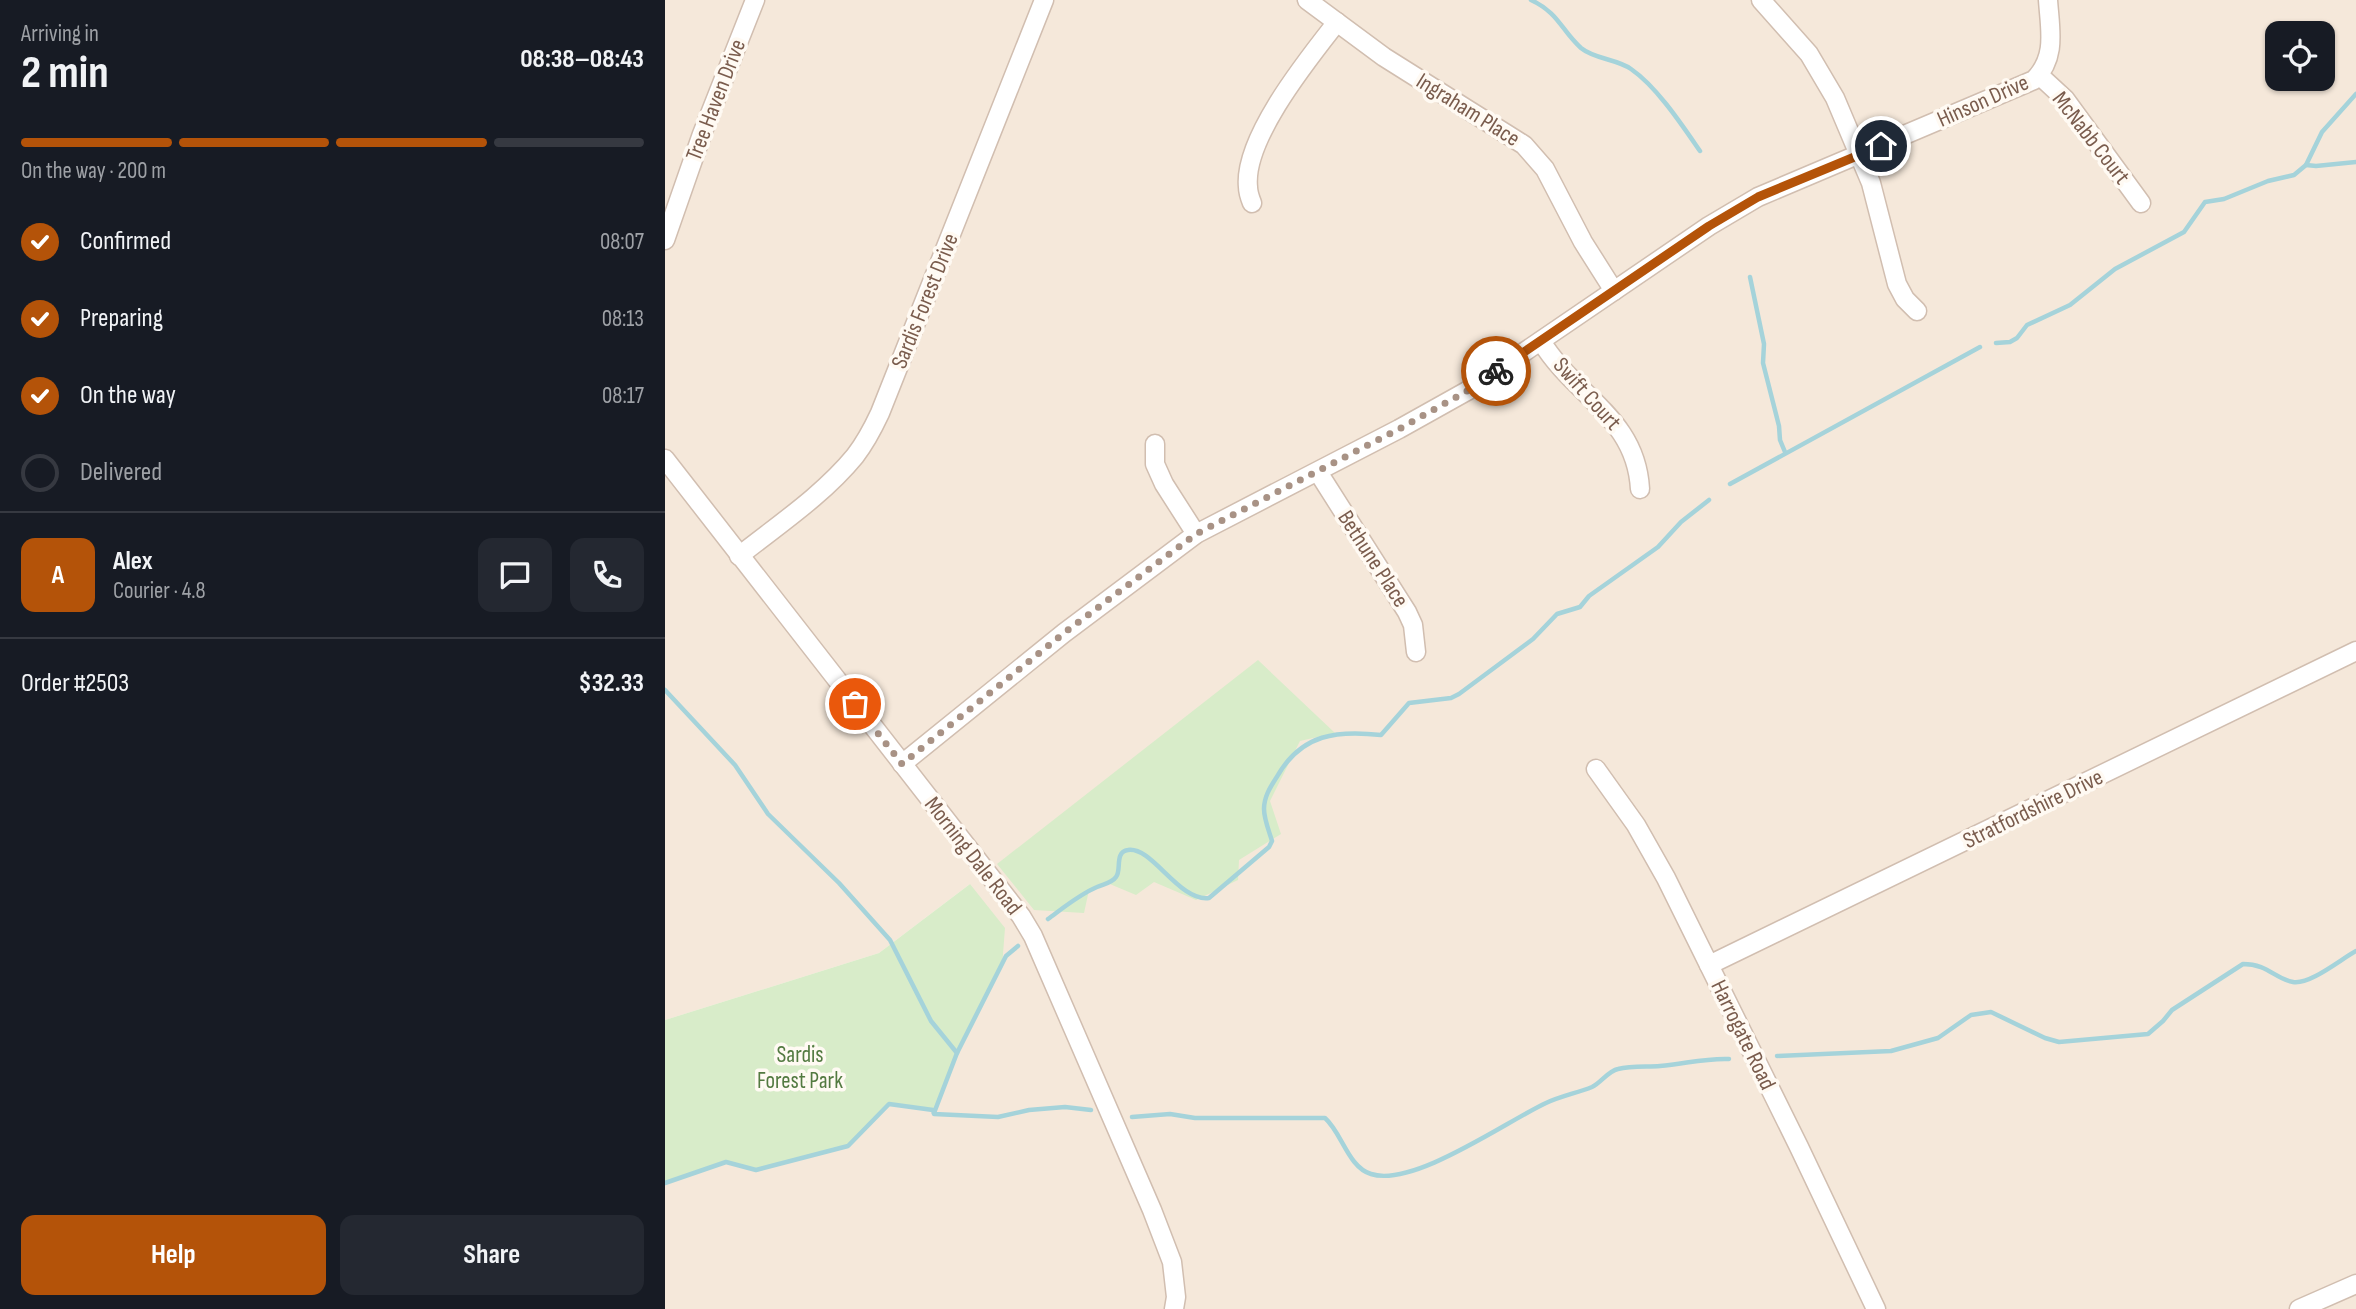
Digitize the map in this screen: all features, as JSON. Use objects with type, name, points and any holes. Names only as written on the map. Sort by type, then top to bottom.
[{"type":"street","name":"Tree Haven Drive","points":[[665,240],[702,134],[755,0]]},
{"type":"street","name":"Sardis Forest Drive","points":[[739,556],[815,496],[842,470],[867,439],[880,413],[1044,0]]},
{"type":"street","name":"Ingraham Place","points":[[1307,0],[1384,57],[1524,145],[1545,169],[1583,242],[1614,290]]},
{"type":"street","points":[[1761,0],[1808,54],[1835,98],[1871,183],[1897,284],[1905,299],[1917,311]]},
{"type":"street","name":"Hinson Drive","points":[[902,764],[1064,633],[1196,534],[1318,472],[1467,391],[1709,226],[1758,197],[2033,80],[2049,58],[2052,42],[2048,0]]},
{"type":"street","points":[[1252,203],[1248,172],[1271,115],[1337,22]]},
{"type":"street","name":"McNabb Court","points":[[2039,75],[2065,99],[2141,203]]},
{"type":"street","name":"Swift Court","points":[[1541,341],[1569,377],[1623,433],[1636,458],[1640,489]]},
{"type":"street","points":[[1155,444],[1155,464],[1164,484],[1196,534]]},
{"type":"street","name":"Morning Dale Road","points":[[665,459],[1021,916],[1037,943],[1153,1210],[1172,1262],[1176,1297],[1174,1309]]},
{"type":"street","name":"Bethune Place","points":[[1318,472],[1408,612],[1413,625],[1416,652]]},
{"type":"street","name":"Stratfordshire Drive","points":[[1709,965],[2356,651]]},
{"type":"street","name":"Harrogate Road","points":[[1596,769],[1636,825],[1666,878],[1876,1309]]},
{"type":"street","points":[[2299,1309],[2356,1284]]},
{"type":"shaded area","points":[[665,0],[2356,0],[2356,1309],[665,1309],[665,1183],[726,1162],[756,1170],[848,1146],[889,1104],[934,1112],[957,1053],[970,884],[879,953],[665,1020]]},
{"type":"green space","points":[[1258,660],[1335,733],[1300,741],[1270,801],[1281,834],[1239,860],[1238,880],[1196,900],[1154,882],[1136,895],[1105,882],[1089,890],[1084,913],[1034,910],[997,864]]},
{"type":"green space","name":"Sardis Forest Park","points":[[970,884],[1005,928],[1002,967],[957,1053],[934,1114],[933,1110],[889,1104],[848,1146],[756,1170],[726,1162],[665,1183],[665,1020],[879,953]]},
{"type":"waterway","points":[[1531,0],[1548,10],[1581,48],[1592,55],[1625,66],[1641,77],[1669,107],[1700,151]]},
{"type":"waterway","points":[[1996,343],[2010,342],[2017,338],[2027,325],[2070,305],[2115,269],[2184,232],[2205,202],[2224,199],[2268,181],[2294,175],[2306,165],[2322,132],[2356,94]]},
{"type":"waterway","points":[[2306,165],[2356,162]]},
{"type":"waterway","points":[[1750,277],[1764,344],[1763,363],[1785,452]]},
{"type":"waterway","points":[[1730,484],[1980,347]]},
{"type":"waterway","points":[[1048,919],[1084,893],[1114,879],[1118,874],[1121,854],[1128,850],[1147,856],[1187,892],[1209,898],[1269,847],[1272,841],[1265,817],[1265,800],[1278,775],[1298,751],[1310,743],[1335,735],[1381,735],[1409,703],[1451,698],[1459,694],[1533,639],[1557,614],[1580,607],[1589,596],[1658,547],[1681,522],[1709,500]]},
{"type":"waterway","points":[[665,690],[735,765],[768,814],[839,883],[890,940],[931,1021],[957,1053]]},
{"type":"waterway","points":[[934,1113],[957,1053],[1006,956],[1018,946]]},
{"type":"waterway","points":[[1777,1056],[1891,1051],[1938,1038],[1971,1015],[1991,1012],[2059,1042],[2148,1034],[2172,1010],[2243,964],[2259,966],[2287,980],[2300,982],[2316,976],[2356,951]]},
{"type":"waterway","points":[[1132,1117],[1170,1114],[1195,1118],[1325,1118],[1363,1170],[1389,1176],[1435,1162],[1546,1103],[1592,1087],[1614,1070],[1729,1059]]},
{"type":"waterway","points":[[665,1183],[726,1162],[756,1170],[848,1146],[889,1104],[933,1110],[934,1114],[998,1117],[1029,1110],[1065,1107],[1091,1110]]},
{"type":"way so far","points":[[855,704],[902,764],[1064,633],[1196,534],[1399,429],[1467,391],[1496,371]]},
{"type":"route","points":[[1496,371],[1709,226],[1758,197],[1881,146]]}]
